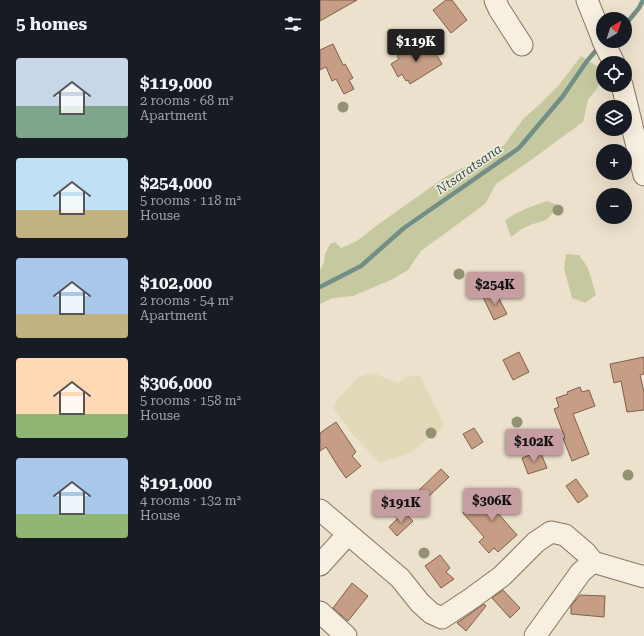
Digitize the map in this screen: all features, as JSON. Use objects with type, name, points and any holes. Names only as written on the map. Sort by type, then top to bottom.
[{"type":"street","points":[[495,0],[499,9],[522,45]]},
{"type":"street","points":[[587,0],[596,22]]},
{"type":"street","points":[[624,92],[644,175]]},
{"type":"street","points":[[320,510],[400,578],[420,603],[431,613],[442,618],[502,576],[536,542],[551,532],[566,535],[586,553],[593,562],[644,576]]},
{"type":"street","points":[[320,566],[348,534]]},
{"type":"street","points":[[535,636],[582,572],[593,562]]},
{"type":"street","points":[[320,612],[346,636]]},
{"type":"shaded area","points":[[373,373],[398,383],[407,377],[420,375],[444,424],[439,431],[409,453],[380,463],[355,437],[333,408],[337,400],[358,377]]},
{"type":"green space","points":[[581,56],[596,65],[596,90],[588,100],[583,122],[496,184],[485,204],[421,251],[408,270],[393,279],[353,296],[333,298],[320,304],[320,270],[330,244],[335,242],[341,248],[357,241],[445,177],[487,158],[504,145],[524,118],[558,86]]},
{"type":"green space","points":[[547,201],[560,206],[546,220],[522,229],[511,237],[505,220],[526,209]]},
{"type":"green space","points":[[566,254],[579,255],[588,268],[596,295],[585,303],[572,298],[564,268]]},
{"type":"building","points":[[320,0],[357,0],[320,21]]},
{"type":"building","points":[[446,0],[452,0],[467,20],[451,33],[433,10]]},
{"type":"building","points":[[333,44],[343,65],[345,64],[353,78],[349,80],[354,89],[344,94],[336,79],[332,81],[326,67],[320,70],[320,50]]},
{"type":"building","points":[[426,45],[428,48],[431,46],[442,64],[410,84],[408,80],[406,81],[402,74],[398,77],[391,64],[399,59],[397,56],[411,47],[414,52]]},
{"type":"building","points":[[495,291],[507,314],[494,320],[483,297]]},
{"type":"building","points":[[519,352],[529,372],[513,380],[503,360]]},
{"type":"building","points":[[644,357],[644,374],[640,375],[644,392],[644,410],[627,412],[621,381],[614,383],[610,364]]},
{"type":"building","points":[[580,387],[582,392],[589,390],[595,406],[573,414],[589,454],[572,461],[554,409],[559,407],[556,398],[568,394],[567,392]]},
{"type":"building","points":[[336,422],[356,452],[352,456],[361,466],[346,478],[326,447],[320,451],[320,433]]},
{"type":"building","points":[[474,428],[483,442],[472,449],[463,434]]},
{"type":"building","points":[[540,451],[547,468],[528,474],[522,458]]},
{"type":"building","points":[[441,469],[449,477],[424,501],[416,493]]},
{"type":"building","points":[[576,479],[588,496],[578,503],[566,486]]},
{"type":"building","points":[[505,488],[513,499],[496,511],[517,535],[498,552],[494,548],[489,553],[479,542],[484,537],[463,513],[473,505],[475,509]]},
{"type":"building","points":[[404,512],[413,521],[397,536],[389,527]]},
{"type":"building","points":[[440,555],[450,568],[446,572],[454,579],[441,588],[425,566]]},
{"type":"building","points":[[352,583],[368,596],[348,621],[333,608]]},
{"type":"building","points":[[503,590],[520,608],[510,618],[492,598]]},
{"type":"building","points":[[580,595],[605,596],[604,617],[571,614],[571,606]]},
{"type":"building","points":[[484,604],[486,606],[466,631],[457,623]]},
{"type":"waterway","name":"Ntsaratsana","points":[[632,16],[643,0]]},
{"type":"waterway","name":"Ntsaratsana","points":[[320,287],[361,266],[404,228],[519,148],[563,96],[587,61],[598,48]]}]
